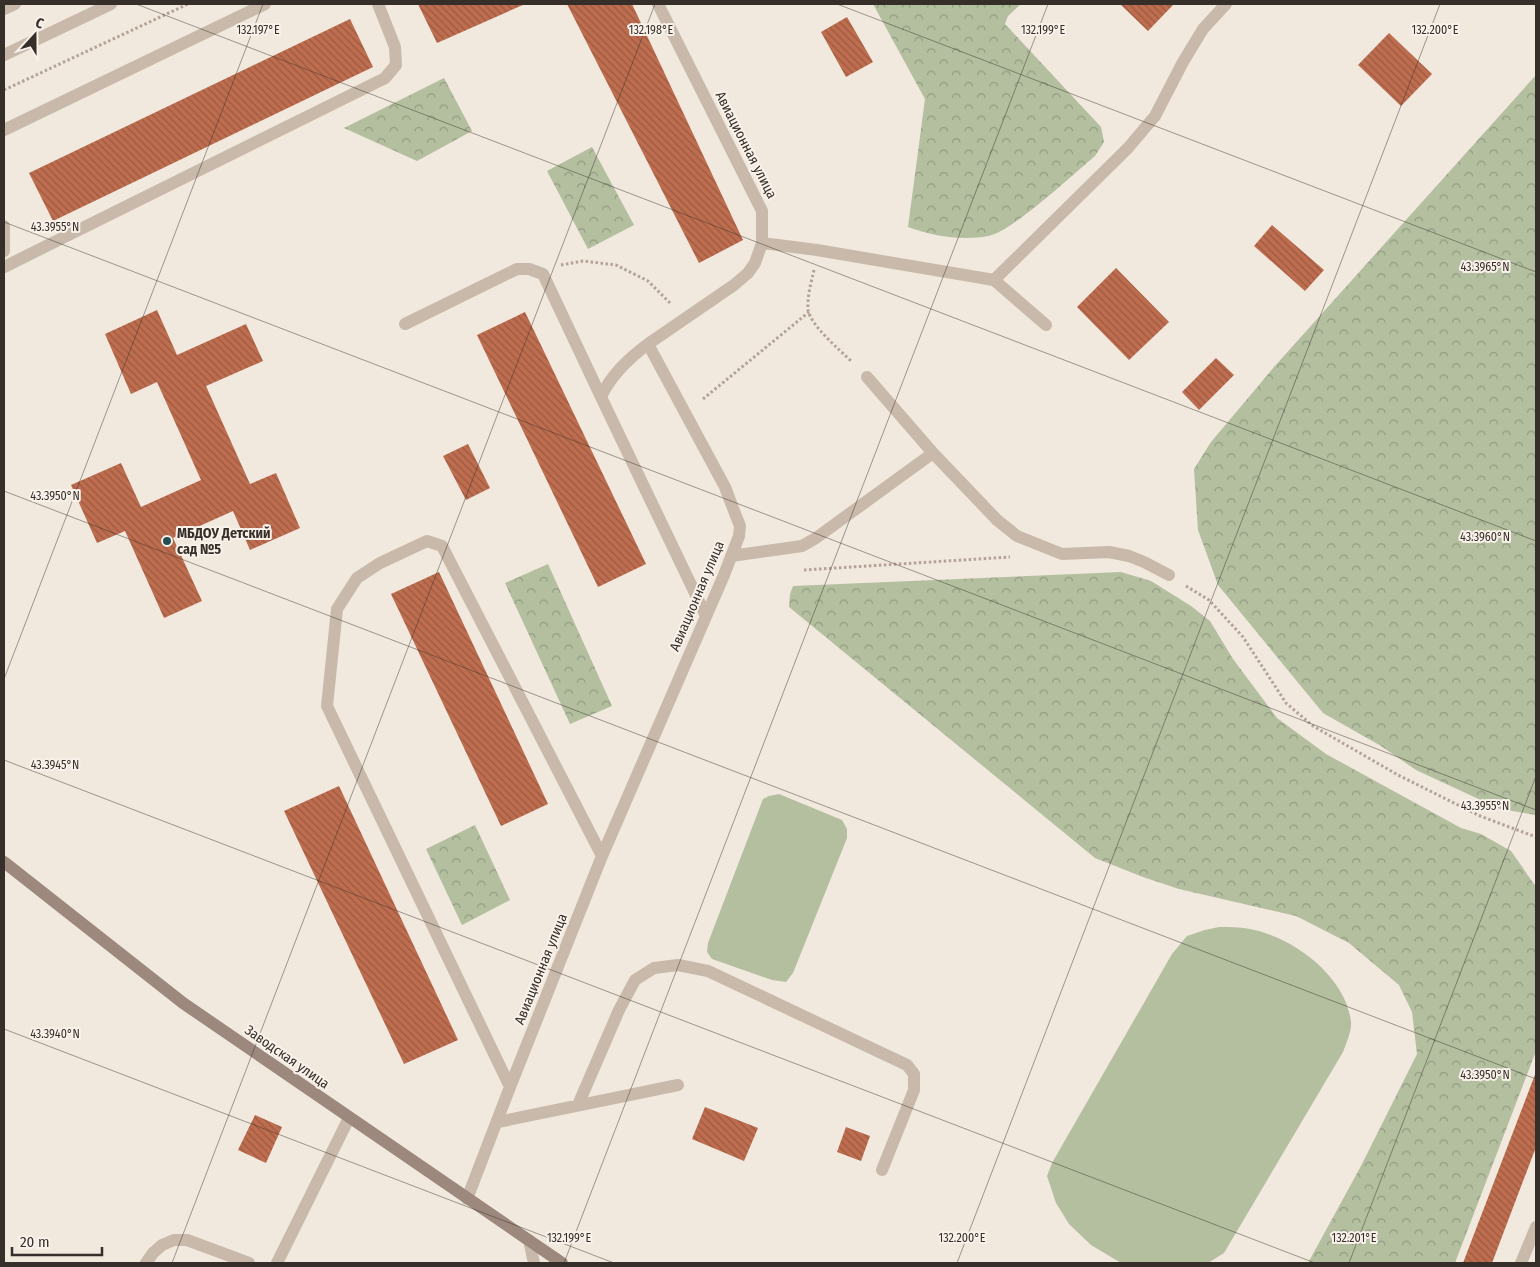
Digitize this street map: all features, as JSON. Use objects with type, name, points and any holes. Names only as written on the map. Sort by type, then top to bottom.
[{"type":"street","points":[[4,9],[15,4]]},
{"type":"street","points":[[4,55],[111,4]]},
{"type":"street","points":[[4,130],[265,4]]},
{"type":"street","points":[[4,267],[385,78],[396,65],[395,47],[378,4]]},
{"type":"street","name":"Авиационная улица","points":[[467,1199],[602,856],[706,616],[731,556],[740,526],[725,487],[648,344],[748,273],[755,263],[762,243],[764,234],[762,211],[658,4]]},
{"type":"street","points":[[994,280],[1128,148],[1156,116],[1183,62],[1203,29],[1226,4]]},
{"type":"street","points":[[4,226],[4,251]]},
{"type":"street","points":[[762,243],[817,250],[994,280],[1046,325]]},
{"type":"street","points":[[405,324],[517,269],[529,269],[543,274],[706,616]]},
{"type":"street","points":[[601,398],[607,384],[617,371],[648,344]]},
{"type":"street","points":[[866,377],[933,453],[997,520],[1017,536],[1062,554],[1109,552],[1129,556],[1168,575]]},
{"type":"street","points":[[731,556],[802,546],[933,453]]},
{"type":"street","points":[[510,1087],[327,706],[338,609],[357,578],[380,563],[427,541],[442,546],[602,856]]},
{"type":"street","name":"Заводская улица","points":[[4,862],[184,1003],[562,1263]]},
{"type":"street","points":[[578,1105],[607,1036],[635,980],[654,968],[678,965],[708,971],[907,1066],[914,1074],[914,1090],[882,1170]]},
{"type":"street","points":[[498,1122],[678,1085]]},
{"type":"street","points":[[277,1263],[349,1118]]},
{"type":"street","points":[[1521,1263],[1536,1227]]},
{"type":"street","points":[[146,1263],[162,1245],[174,1240],[187,1240],[249,1263]]},
{"type":"street","points":[[529,1240],[534,1263]]},
{"type":"path","points":[[4,90],[188,4]]},
{"type":"path","points":[[817,250],[808,300],[809,312],[816,325],[866,377]]},
{"type":"path","points":[[543,274],[557,266],[583,261],[616,265],[648,281],[685,318]]},
{"type":"path","points":[[686,414],[809,312]]},
{"type":"path","points":[[804,570],[1012,557]]},
{"type":"path","points":[[1168,575],[1209,600],[1243,637],[1286,703],[1313,726],[1406,779],[1480,816],[1536,837]]},
{"type":"green space","points":[[873,4],[1021,4],[1008,16],[1005,24],[1101,127],[1104,142],[1095,156],[1058,188],[1027,214],[999,232],[988,236],[958,238],[927,233],[908,227],[925,99]]},
{"type":"green space","points":[[1536,75],[1536,815],[1500,809],[1416,770],[1381,746],[1323,713],[1218,585],[1198,530],[1194,469],[1211,442],[1274,367]]},
{"type":"green space","points":[[444,78],[472,131],[417,161],[344,128]]},
{"type":"green space","points":[[592,147],[634,225],[588,249],[547,171]]},
{"type":"green space","points":[[548,564],[612,706],[570,724],[505,583]]},
{"type":"green space","points":[[1121,572],[1151,581],[1191,606],[1210,621],[1233,659],[1277,718],[1326,754],[1461,828],[1481,834],[1511,851],[1536,887],[1536,1051],[1455,1263],[1308,1263],[1361,1166],[1417,1054],[1412,1012],[1399,985],[1349,943],[1296,916],[1179,889],[1095,858],[789,607],[793,586]]},
{"type":"green space","points":[[779,794],[842,820],[847,829],[847,838],[793,973],[786,982],[772,980],[712,959],[707,952],[708,943],[763,799]]},
{"type":"green space","points":[[475,825],[510,900],[462,925],[426,849]]},
{"type":"green space","points":[[1219,927],[1246,928],[1266,933],[1283,940],[1315,961],[1339,989],[1347,1005],[1351,1022],[1350,1033],[1343,1052],[1224,1253],[1208,1263],[1121,1263],[1091,1245],[1069,1224],[1056,1203],[1047,1176],[1052,1163],[1172,954],[1187,936]]},
{"type":"building","points":[[418,4],[525,4],[437,43]]},
{"type":"building","points":[[567,4],[632,4],[743,240],[699,263]]},
{"type":"building","points":[[1120,4],[1174,4],[1148,31]]},
{"type":"building","points":[[847,17],[873,62],[846,77],[821,32]]},
{"type":"building","points":[[350,19],[373,67],[53,221],[29,173]]},
{"type":"building","points":[[1389,33],[1432,74],[1401,106],[1358,65]]},
{"type":"building","points":[[1272,225],[1324,270],[1305,291],[1254,246]]},
{"type":"building","points":[[1116,268],[1169,322],[1129,360],[1077,307]]},
{"type":"building","points":[[157,310],[177,355],[246,324],[263,361],[206,386],[250,484],[276,473],[300,528],[250,550],[233,511],[173,538],[202,601],[164,618],[125,531],[97,543],[71,485],[121,463],[141,507],[201,480],[157,382],[131,394],[105,334]]},
{"type":"building","points":[[525,312],[646,564],[598,587],[477,335]]},
{"type":"building","points":[[1216,358],[1234,375],[1199,410],[1182,392]]},
{"type":"building","points":[[468,444],[490,488],[466,500],[443,456]]},
{"type":"building","points":[[439,572],[548,804],[501,826],[391,594]]},
{"type":"building","points":[[339,786],[458,1040],[404,1064],[284,811]]},
{"type":"building","points":[[1536,1072],[1536,1147],[1492,1263],[1463,1263]]},
{"type":"building","points":[[705,1107],[758,1128],[744,1161],[692,1139]]},
{"type":"building","points":[[255,1115],[282,1127],[266,1163],[238,1150]]},
{"type":"building","points":[[846,1127],[870,1136],[861,1161],[837,1152]]},
{"type":"place","name":"МБДОУ Детский сад №5","points":[[167,541]]}]
